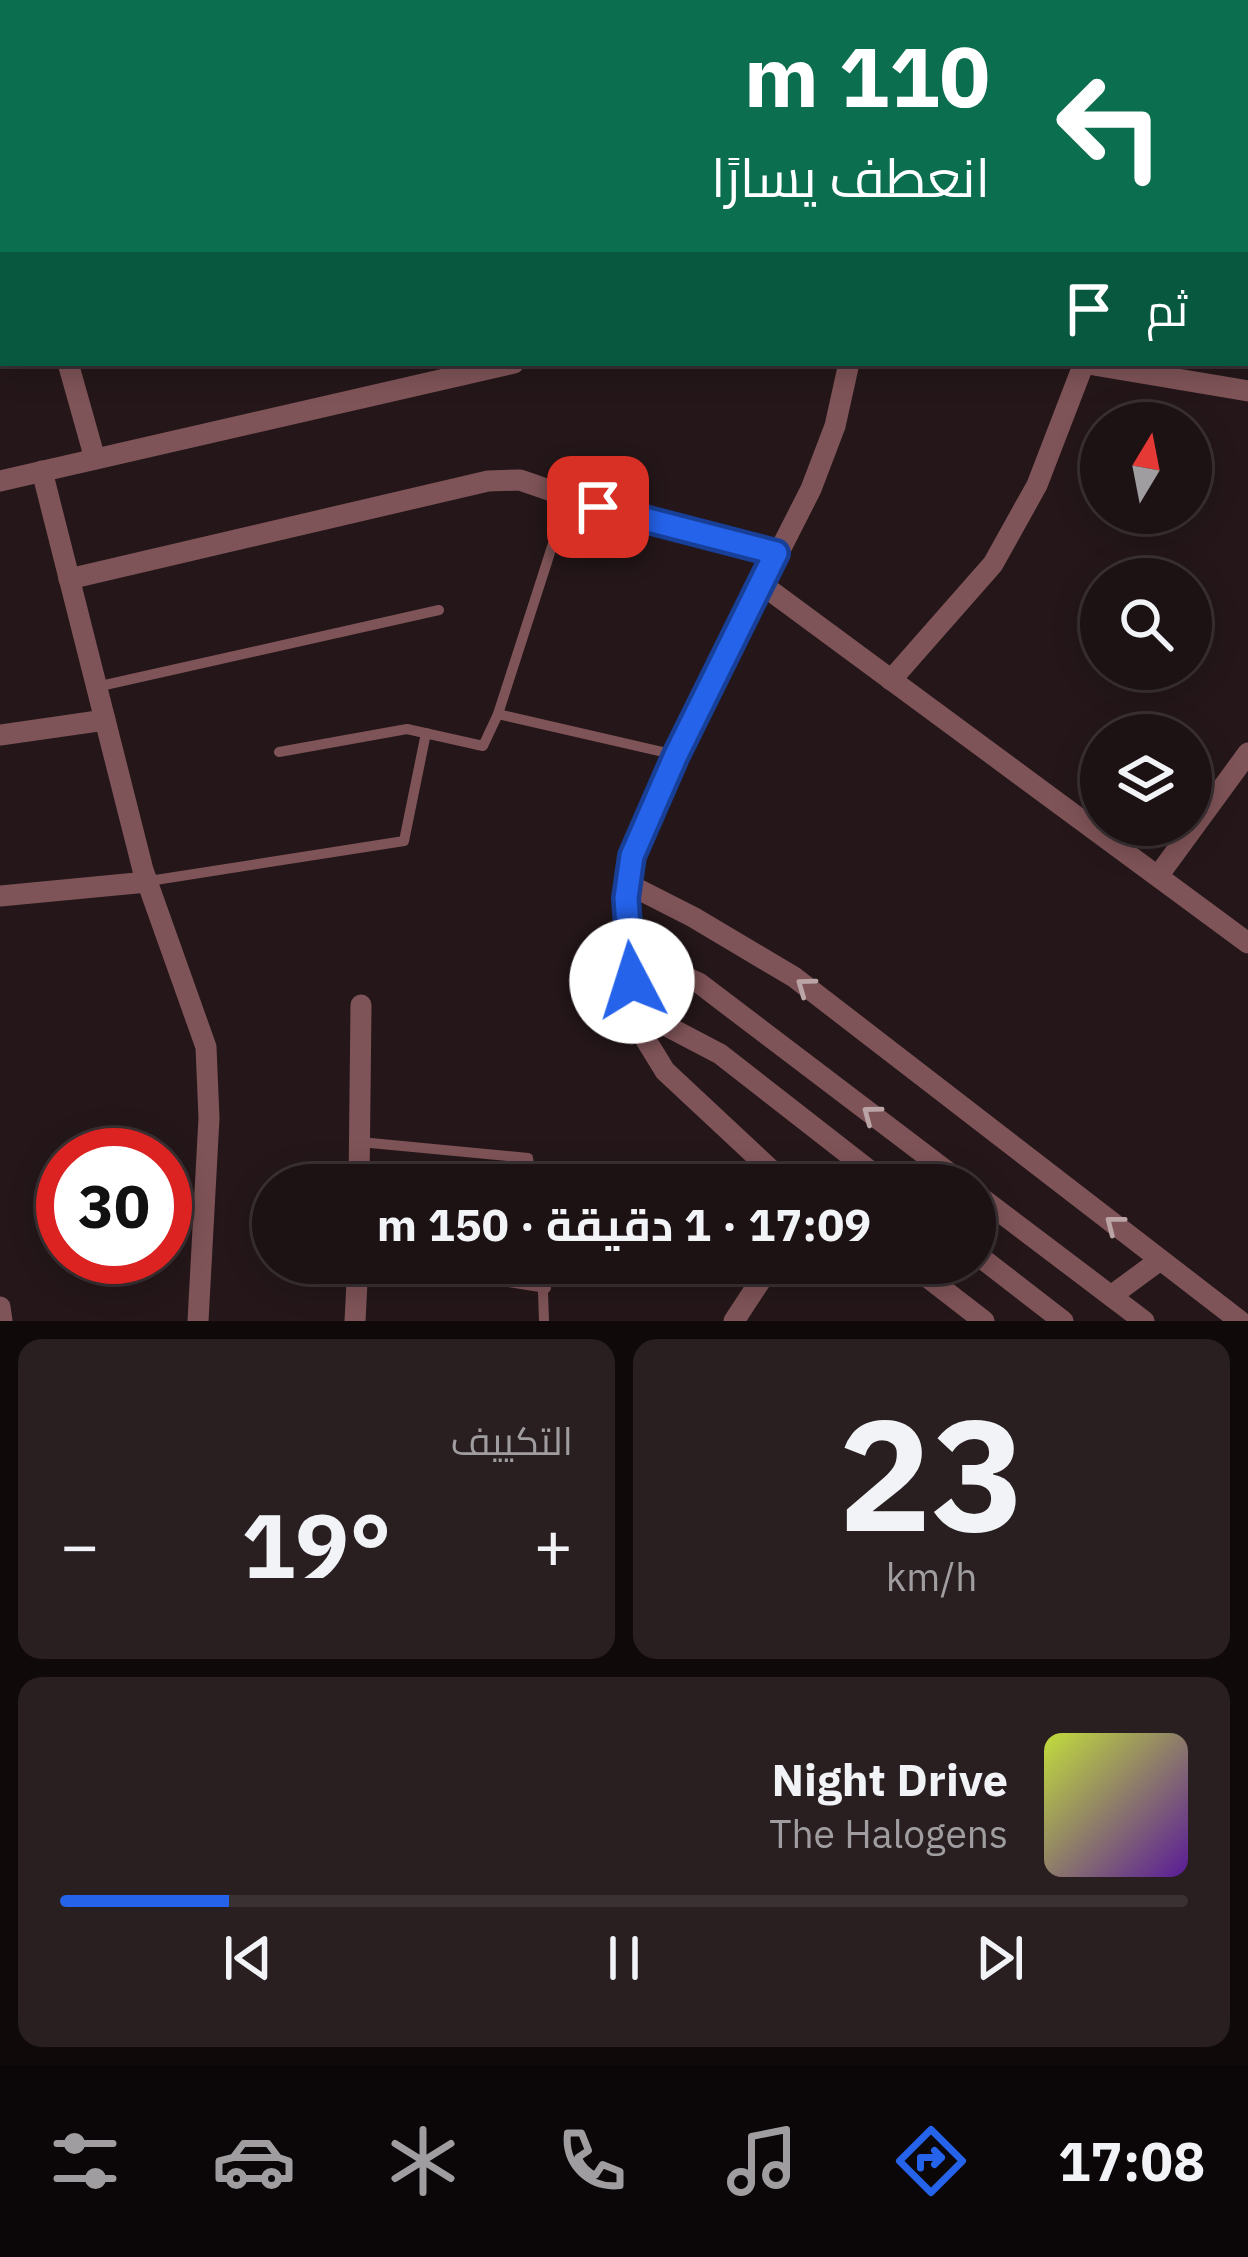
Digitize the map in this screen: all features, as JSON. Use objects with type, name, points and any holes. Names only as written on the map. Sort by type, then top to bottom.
[{"type":"street","points":[[69,366],[95,459]]},
{"type":"street","points":[[0,482],[501,366]]},
{"type":"street","points":[[766,1164],[665,1071],[638,1027],[628,952],[628,884],[632,856],[676,755],[811,489],[836,426],[848,366]]},
{"type":"street","points":[[891,680],[993,564],[1037,485],[1082,366]]},
{"type":"street","points":[[1117,366],[1162,370],[1248,392]]},
{"type":"street","points":[[42,471],[147,882],[206,1047],[209,1118],[199,1321]]},
{"type":"street","points":[[69,579],[488,481],[520,480],[776,553]]},
{"type":"street","points":[[760,583],[1248,943]]},
{"type":"street","points":[[0,735],[105,720]]},
{"type":"street","points":[[1158,876],[1248,753]]},
{"type":"street","points":[[0,896],[147,882]]},
{"type":"street","points":[[628,884],[794,977],[1240,1321]]},
{"type":"street","points":[[628,952],[699,983],[936,1164]]},
{"type":"street","points":[[359,1164],[361,1005]]},
{"type":"street","points":[[636,1010],[720,1054],[861,1164]]},
{"type":"street","points":[[996,1209],[1144,1321]]},
{"type":"street","points":[[1111,1296],[1160,1260]]},
{"type":"street","points":[[996,1269],[1063,1321]]},
{"type":"street","points":[[355,1321],[357,1284]]},
{"type":"street","points":[[734,1321],[758,1284]]},
{"type":"street","points":[[936,1284],[984,1321]]},
{"type":"street","points":[[0,1307],[2,1321]]},
{"type":"lane","points":[[279,752],[407,729],[482,746],[498,714],[568,497]]},
{"type":"lane","points":[[96,687],[439,610]]},
{"type":"lane","points":[[498,714],[676,755]]},
{"type":"lane","points":[[147,882],[404,841],[426,733]]},
{"type":"lane","points":[[360,1142],[528,1158],[529,1164]]},
{"type":"lane","points":[[521,1284],[546,1288]]},
{"type":"lane","points":[[544,1321],[545,1284]]},
{"type":"route","points":[[598,507],[776,553],[676,755],[632,856],[626,898],[632,981]]}]
